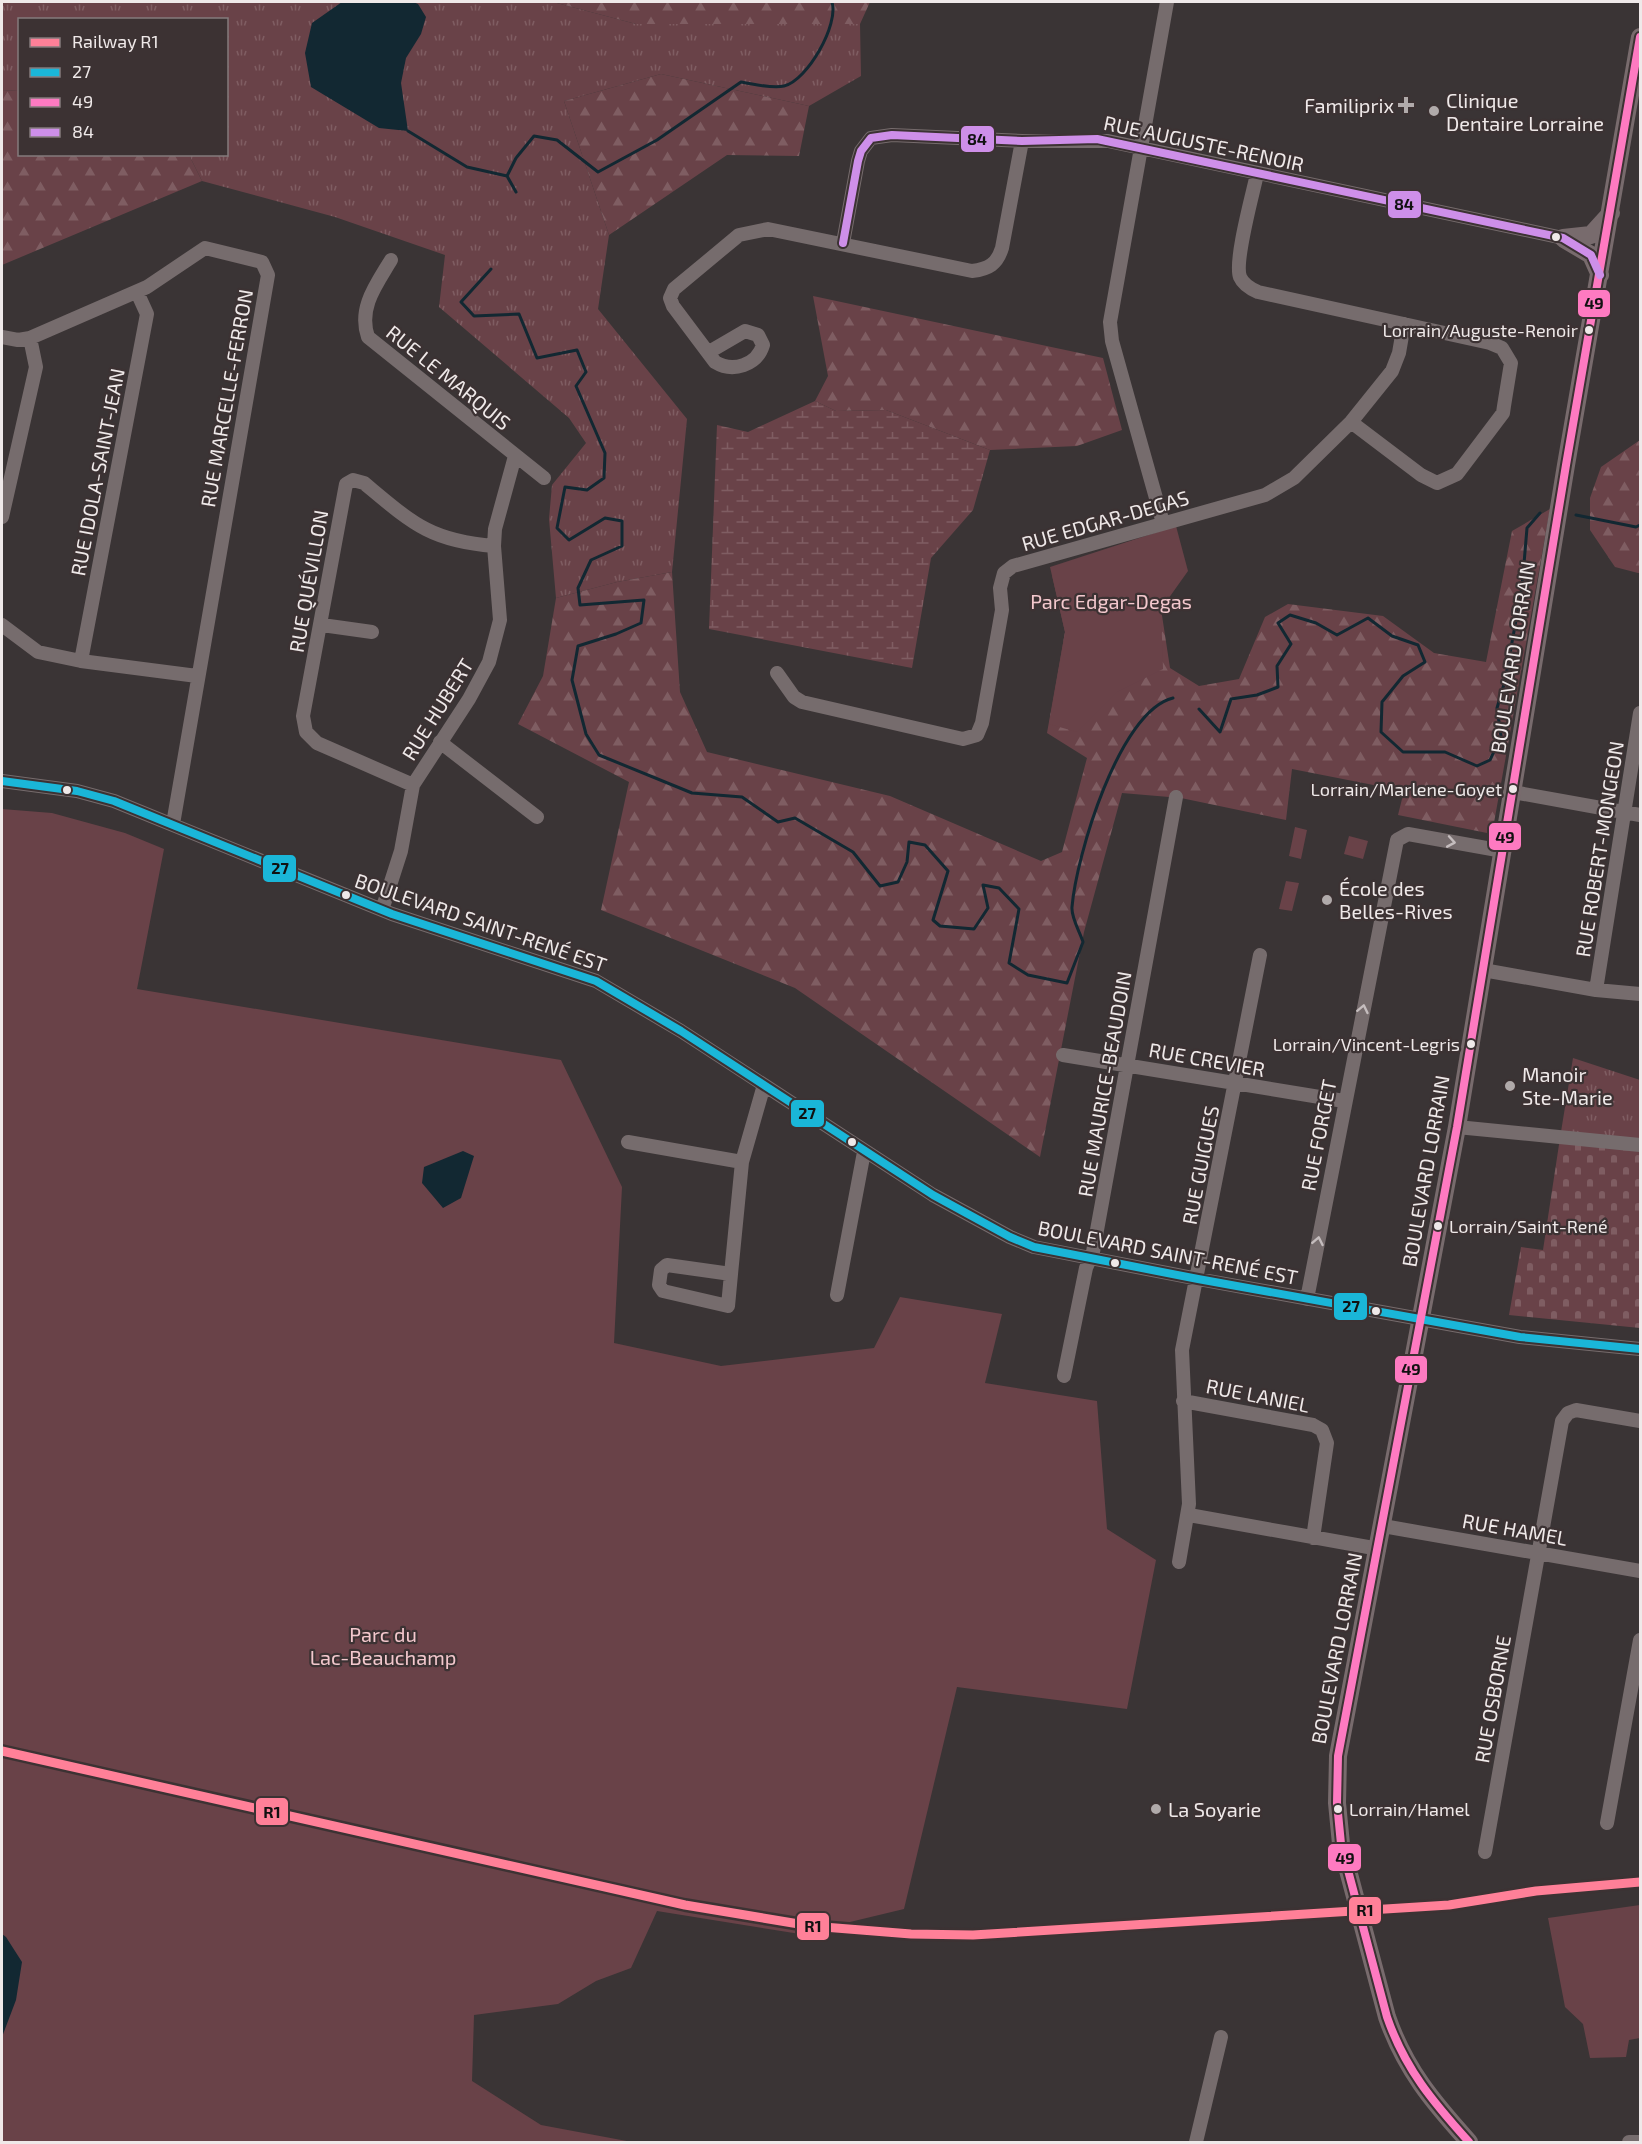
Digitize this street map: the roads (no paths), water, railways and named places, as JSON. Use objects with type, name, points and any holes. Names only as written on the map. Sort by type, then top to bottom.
[{"type":"main road","name":"BOULEVARD LORRAIN","points":[[1469,2142],[1418,2082],[1396,2044],[1341,1839],[1336,1788],[1341,1734],[1379,1549],[1457,1127],[1566,465],[1641,37]]},
{"type":"main road","points":[[1563,238],[1591,235],[1611,213]]},
{"type":"main road","points":[[1563,238],[1591,255],[1600,275]]},
{"type":"street","points":[[1163,524],[1112,341],[1110,322],[1167,2]]},
{"type":"street","name":"RUE AUGUSTE-RENOIR","points":[[843,243],[861,151],[872,138],[892,135],[1022,141],[1097,139],[1563,238]]},
{"type":"street","points":[[708,352],[670,298],[674,289],[739,235],[768,229],[972,271],[990,267],[999,257],[1002,248],[1022,141]]},
{"type":"street","points":[[1257,174],[1239,260],[1239,269],[1244,283],[1258,292],[1490,343],[1502,348],[1511,363],[1503,413],[1457,474],[1437,483],[1421,476],[1351,422]]},
{"type":"street","name":"RUE MARCELLE-FERRON","points":[[2,337],[18,340],[30,338],[137,292],[205,248],[262,262],[268,275],[173,824]]},
{"type":"street","name":"RUE LE MARQUIS","points":[[391,260],[364,310],[364,325],[368,337],[544,478]]},
{"type":"street","name":"RUE IDOLA-SAINT-JEAN","points":[[81,661],[147,314],[137,292]]},
{"type":"street","name":"RUE EDGAR-DEGAS","points":[[777,673],[794,697],[802,702],[969,738],[977,735],[982,723],[1002,610],[1000,588],[1004,573],[1013,566],[1265,495],[1294,478],[1351,422],[1392,371],[1399,353],[1404,324]]},
{"type":"street","points":[[2,517],[36,367],[30,338]]},
{"type":"street","name":"RUE HUBERT","points":[[382,910],[400,850],[413,784],[489,662],[500,620],[494,546],[495,529],[514,456]]},
{"type":"street","name":"RUE QUÉVILLON","points":[[413,784],[317,743],[306,732],[303,716],[322,625],[346,484],[353,480],[364,483],[430,533],[458,544],[494,546]]},
{"type":"street","points":[[2,625],[38,652],[81,661],[197,676]]},
{"type":"street","points":[[322,625],[372,632]]},
{"type":"street","name":"RUE ROBERT-MONGEON","points":[[1596,990],[1641,713]]},
{"type":"street","points":[[440,742],[537,817]]},
{"type":"street","name":"BOULEVARD SAINT-RENÉ EST","points":[[2,781],[77,791],[114,801],[382,910],[596,981],[764,1085],[933,1195],[1016,1240],[1034,1247],[1531,1339],[1641,1349]]},
{"type":"street","points":[[1513,792],[1641,815]]},
{"type":"street","name":"RUE MAURICE-BEAUDOIN","points":[[1064,1376],[1089,1259],[1093,1252],[1129,1066],[1176,797]]},
{"type":"street","name":"RUE FORGET","points":[[1306,1299],[1397,840],[1408,834],[1503,851]]},
{"type":"street","name":"RUE GUIGUES","points":[[1179,1562],[1189,1515],[1182,1350],[1198,1279],[1260,954]]},
{"type":"street","points":[[1483,970],[1596,990],[1641,994]]},
{"type":"street","name":"RUE CREVIER","points":[[1063,1055],[1344,1101]]},
{"type":"street","points":[[731,1274],[667,1265],[661,1270],[659,1285],[663,1291],[728,1306],[742,1162],[764,1085]]},
{"type":"street","points":[[1457,1127],[1641,1145]]},
{"type":"street","points":[[628,1142],[742,1162]]},
{"type":"street","points":[[837,1295],[864,1152]]},
{"type":"street","name":"RUE LANIEL","points":[[1183,1401],[1312,1425],[1322,1430],[1327,1443],[1313,1538]]},
{"type":"street","name":"RUE OSBORNE","points":[[1485,1852],[1562,1420],[1568,1413],[1576,1410],[1641,1421]]},
{"type":"street","points":[[1189,1515],[1379,1549]]},
{"type":"street","name":"RUE HAMEL","points":[[1383,1526],[1641,1571]]},
{"type":"street","points":[[1607,1823],[1636,1688],[1641,1640]]},
{"type":"street","points":[[1196,2142],[1221,2037]]},
{"type":"street","points":[[1629,2142],[1641,2142]]},
{"type":"water","points":[[342,2],[413,2],[418,4],[426,17],[421,34],[406,58],[401,83],[408,131],[379,128],[311,87],[305,53],[312,23]]},
{"type":"water","points":[[463,1151],[474,1156],[461,1198],[443,1208],[422,1183],[424,1167]]},
{"type":"water","points":[[2,1934],[22,1962],[16,2000],[2,2037]]},
{"type":"waterway","points":[[516,192],[507,176],[516,158],[534,136],[557,140],[598,172],[657,140],[741,82],[774,87],[793,82],[812,63],[820,50],[831,24],[832,2]]},
{"type":"waterway","points":[[408,131],[467,167],[507,176]]},
{"type":"waterway","points":[[491,269],[461,302],[474,316],[519,314],[537,358],[577,350],[586,372],[576,386],[605,453],[604,478],[587,490],[565,487],[557,528],[569,540],[605,518],[622,521],[622,546],[591,560],[578,588],[580,605],[644,600],[641,623],[578,646],[572,680],[586,734],[599,755],[692,793],[742,797],[778,822],[795,818],[853,852],[880,886],[898,882],[907,862],[909,842],[925,845],[948,871],[933,920],[940,926],[974,929],[988,908],[983,885],[999,888],[1019,909],[1009,963],[1028,975],[1067,983],[1083,942],[1074,920],[1072,907],[1075,884],[1091,822],[1118,757],[1135,729],[1153,709],[1173,698]]},
{"type":"waterway","points":[[1199,709],[1220,732],[1231,699],[1257,695],[1278,687],[1277,666],[1291,644],[1278,623],[1290,615],[1316,623],[1337,635],[1368,618],[1392,636],[1418,645],[1425,662],[1403,676],[1382,702],[1381,732],[1403,752],[1445,752],[1477,766],[1490,760],[1501,736],[1497,708],[1505,681],[1522,587],[1527,528],[1540,513]]},
{"type":"waterway","points":[[1576,515],[1636,527],[1640,525]]},
{"type":"rail line","name":"R1","points":[[2,1751],[685,1905],[811,1926],[911,1934],[973,1935],[1449,1905],[1536,1891],[1640,1882]]},
{"type":"place","name":"Familiprix","points":[[1406,105]]},
{"type":"place","name":"Clinique Dentaire Lorraine","points":[[1434,111]]},
{"type":"place","name":"Lorrain/Auguste-Renoir","points":[[1589,330]]},
{"type":"place","name":"Lorrain/Marlene-Goyet","points":[[1513,789]]},
{"type":"place","name":"École des Belles-Rives","points":[[1327,900]]},
{"type":"place","name":"Lorrain/Vincent-Legris","points":[[1471,1044]]},
{"type":"place","name":"Manoir Ste-Marie","points":[[1510,1086]]},
{"type":"place","name":"Lorrain/Saint-René","points":[[1438,1226]]},
{"type":"place","name":"La Soyarie","points":[[1156,1809]]},
{"type":"place","name":"Lorrain/Hamel","points":[[1338,1809]]},
{"type":"park label","name":"Parc Edgar-Degas","points":[[1111,601]]},
{"type":"park label","name":"Parc du Lac-Beauchamp","points":[[383,1646]]}]
